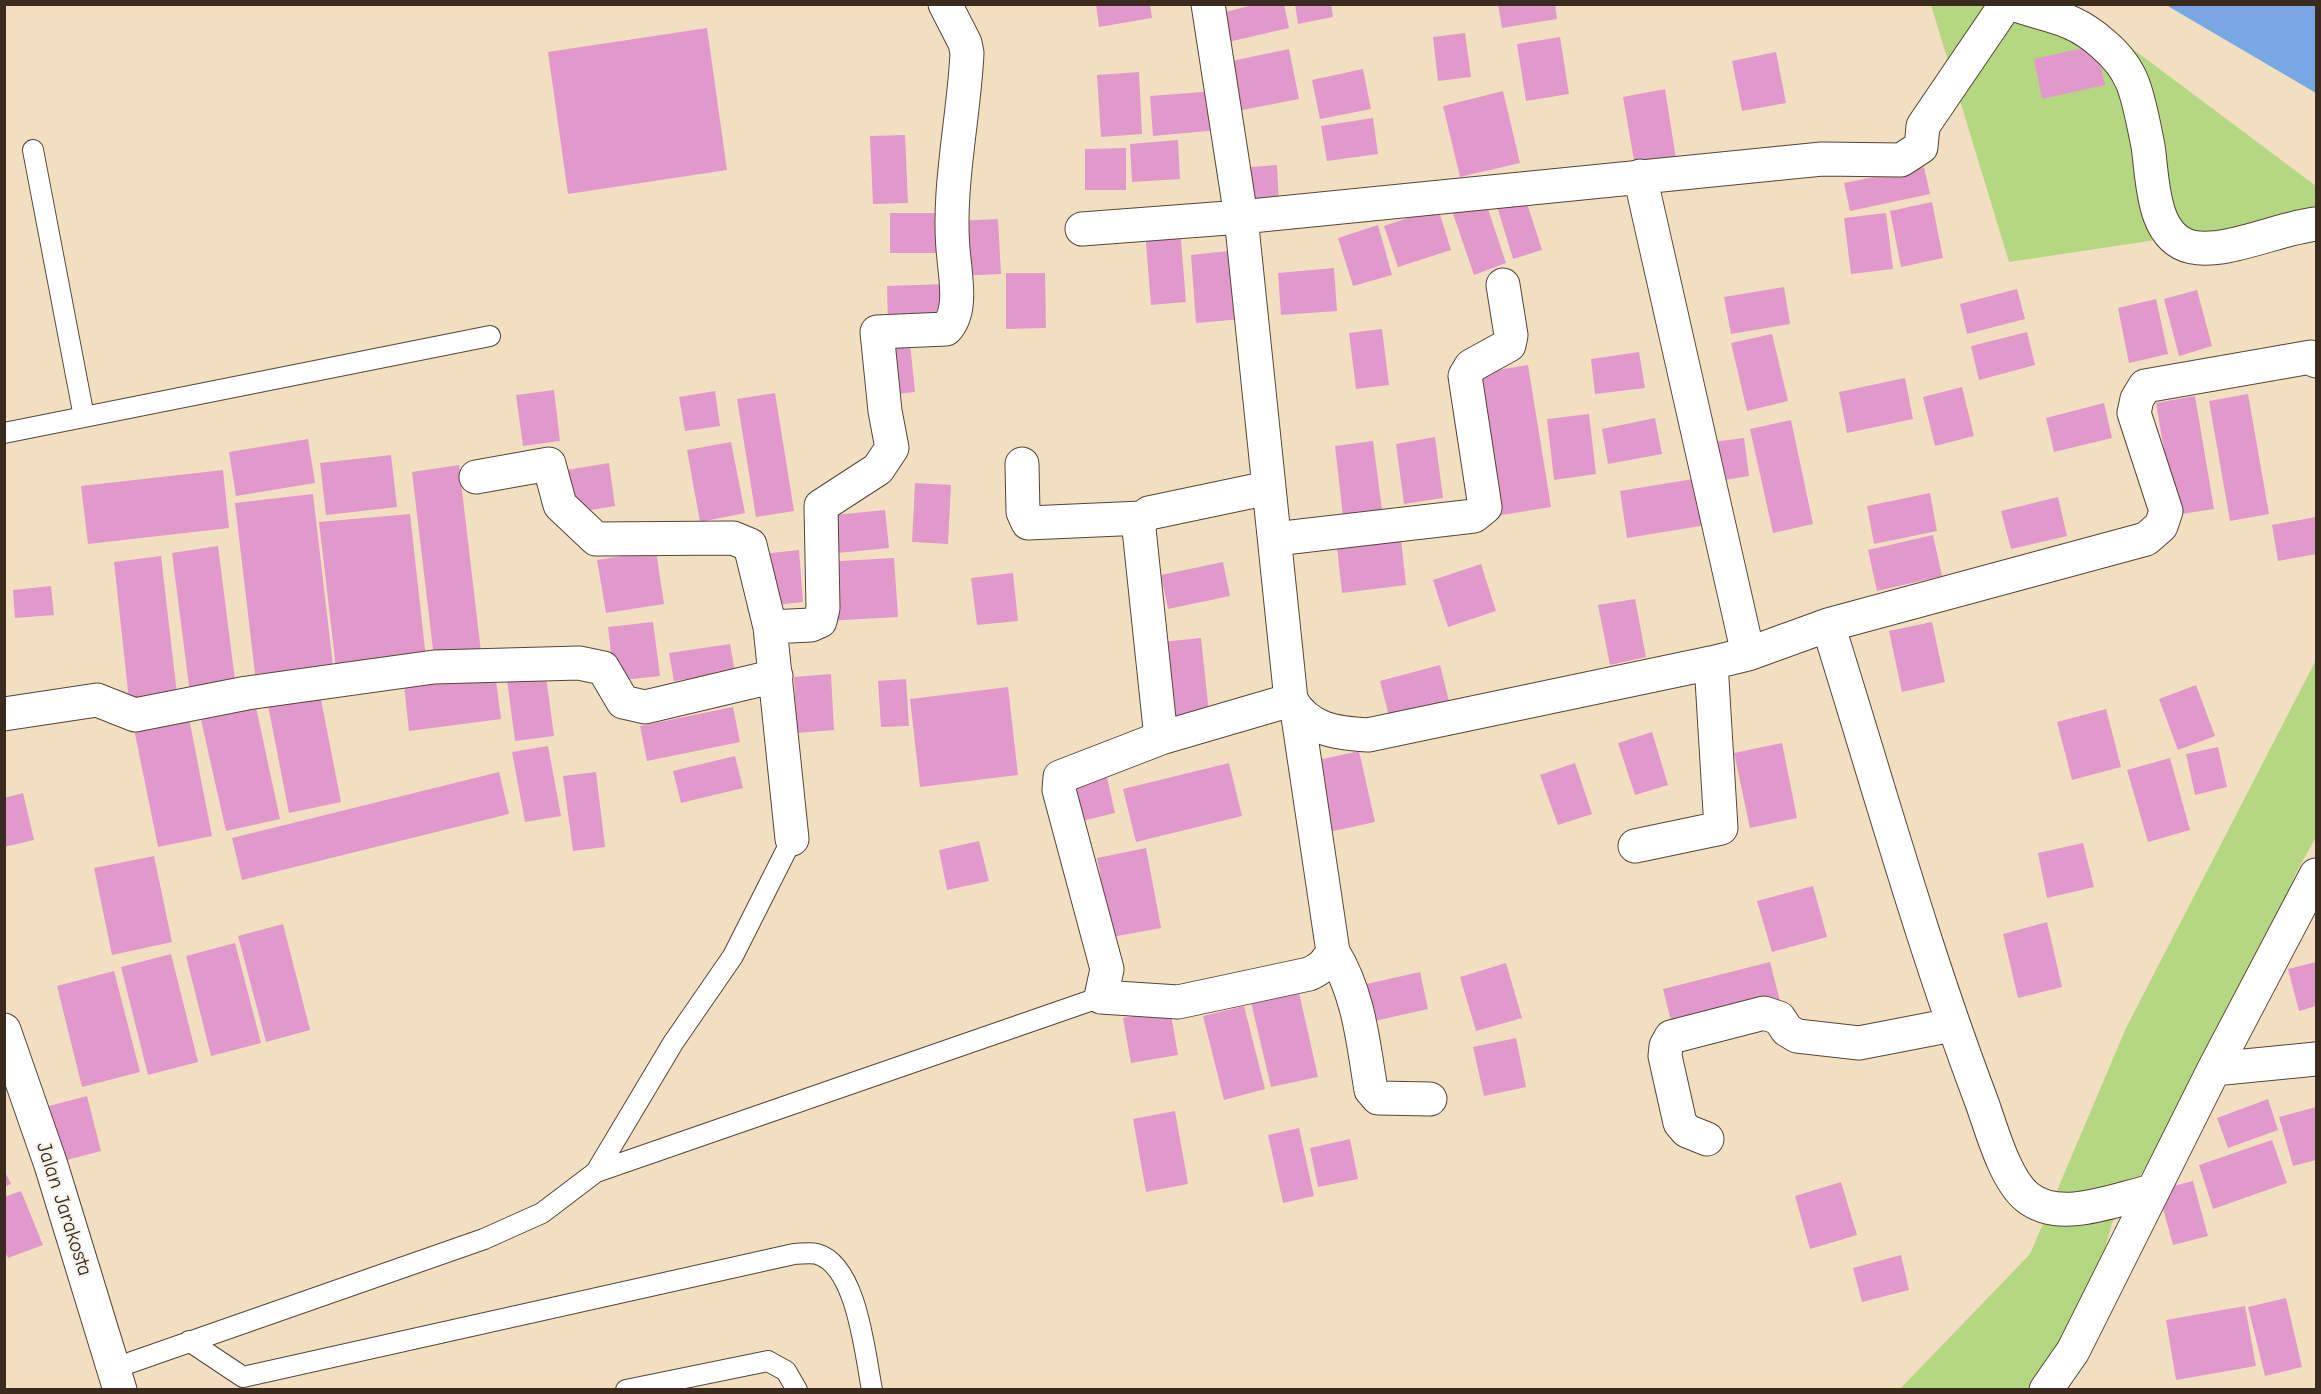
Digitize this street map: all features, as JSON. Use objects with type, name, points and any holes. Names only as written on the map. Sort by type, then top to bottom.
[{"type":"street","points":[[771,627],[811,625],[820,621],[824,608],[821,506],[878,469],[892,448],[885,411],[876,332],[946,329],[954,318],[957,287],[950,225],[967,52],[965,43],[945,4]]},
{"type":"street","points":[[1208,4],[1241,217],[1268,488],[1294,705],[1333,952],[1345,971],[1356,1000],[1371,1090],[1378,1098],[1389,1100],[1430,1099]]},
{"type":"street","points":[[1082,228],[1241,217],[1822,159],[1901,160],[1921,147],[1923,126],[2006,4]]},
{"type":"street","points":[[2013,4],[2056,15],[2075,24],[2104,44],[2122,66],[2133,84],[2139,108],[2156,205],[2165,227],[2177,241],[2192,247],[2216,248],[2295,226],[2316,224]]},
{"type":"street","points":[[1640,176],[1748,654]]},
{"type":"street","points":[[1275,539],[1474,516],[1480,513],[1485,507],[1465,376],[1471,366],[1509,345],[1511,335],[1503,285]]},
{"type":"street","points":[[1294,705],[1323,730],[1368,735],[1748,654],[1828,626],[2146,538],[2161,526],[2166,512],[2134,413],[2137,399],[2145,387],[2311,357],[2316,361]]},
{"type":"street","points":[[476,477],[549,464],[560,505],[596,539],[733,538],[750,545],[771,627],[792,839]]},
{"type":"street","points":[[1022,464],[1023,512],[1028,523],[1142,518],[1149,513],[1268,488]]},
{"type":"street","points":[[1142,518],[1139,528],[1161,738]]},
{"type":"street","points":[[1828,626],[1953,1025],[2003,1157],[2026,1197],[2049,1209],[2073,1209],[2153,1191]]},
{"type":"street","points":[[4,714],[97,700],[135,715],[248,693],[434,667],[579,663],[603,668],[623,702],[645,707],[776,676]]},
{"type":"street","points":[[1635,846],[1720,828],[1711,663]]},
{"type":"street","points":[[1294,705],[1161,738],[1060,777],[1059,790],[1107,969],[1101,997],[1178,1002],[1309,974],[1320,969],[1333,952]]},
{"type":"street","points":[[2046,1389],[2073,1351],[2214,1069],[2316,875]]},
{"type":"street","points":[[1707,1138],[1687,1131],[1680,1123],[1665,1056],[1666,1046],[1671,1037],[1764,1013],[1779,1018],[1797,1036],[1859,1043],[1953,1025]]},
{"type":"street","name":"Jalan Jarakosta","points":[[4,1030],[118,1379]]},
{"type":"street","points":[[2214,1069],[2316,1059]]},
{"type":"lane","points":[[33,150],[84,417]]},
{"type":"lane","points":[[4,433],[490,336]]},
{"type":"lane","points":[[596,1172],[674,1043],[733,956],[792,839]]},
{"type":"lane","points":[[118,1379],[151,1358],[189,1341],[484,1239],[542,1213],[596,1172],[1101,997]]},
{"type":"lane","points":[[189,1341],[243,1377],[794,1254],[817,1254],[837,1267],[850,1288],[872,1389]]},
{"type":"lane","points":[[626,1389],[768,1361],[786,1371],[797,1389]]},
{"type":"green space","points":[[1931,5],[2074,5],[2316,186],[2316,216],[2009,262]]},
{"type":"green space","points":[[2316,660],[2316,837],[2297,871],[2224,1036],[2112,1223],[2084,1329],[2047,1389],[1899,1390],[2030,1254],[2126,1028]]},
{"type":"water","points":[[2166,5],[2316,5],[2316,93]]},
{"type":"building","points":[[1096,4],[1150,4],[1152,18],[1099,27]]},
{"type":"building","points":[[1257,4],[1284,4],[1289,28],[1224,43],[1217,14]]},
{"type":"building","points":[[1295,4],[1331,4],[1333,17],[1298,24]]},
{"type":"building","points":[[1498,4],[1555,4],[1557,19],[1502,28]]},
{"type":"building","points":[[707,28],[727,170],[568,194],[548,52]]},
{"type":"building","points":[[1465,33],[1471,77],[1438,81],[1433,37]]},
{"type":"building","points":[[1560,37],[1569,94],[1526,101],[1517,44]]},
{"type":"building","points":[[2096,45],[2105,85],[2042,99],[2034,59]]},
{"type":"building","points":[[1289,49],[1299,99],[1237,111],[1227,62]]},
{"type":"building","points":[[1776,52],[1786,103],[1742,111],[1732,61]]},
{"type":"building","points":[[1363,69],[1371,109],[1320,119],[1312,80]]},
{"type":"building","points":[[1139,72],[1142,134],[1101,137],[1097,75]]},
{"type":"building","points":[[1665,89],[1676,159],[1635,166],[1623,97]]},
{"type":"building","points":[[1216,91],[1219,130],[1153,136],[1150,96]]},
{"type":"building","points":[[1503,91],[1520,163],[1460,177],[1443,106]]},
{"type":"building","points":[[1373,118],[1378,154],[1327,161],[1321,126]]},
{"type":"building","points":[[905,135],[908,203],[873,204],[870,136]]},
{"type":"building","points":[[1178,140],[1180,179],[1132,182],[1130,144]]},
{"type":"building","points":[[1126,148],[1126,190],[1085,190],[1085,149]]},
{"type":"building","points":[[1277,165],[1279,203],[1242,205],[1239,168]]},
{"type":"building","points":[[1924,167],[1930,194],[1850,211],[1844,183]]},
{"type":"building","points":[[1483,194],[1506,263],[1474,275],[1450,205]]},
{"type":"building","points":[[1524,194],[1542,250],[1513,259],[1496,203]]},
{"type":"building","points":[[1932,202],[1943,258],[1901,267],[1890,211]]},
{"type":"building","points":[[1438,208],[1451,250],[1398,267],[1384,226]]},
{"type":"building","points":[[890,213],[943,213],[943,253],[890,253]]},
{"type":"building","points":[[1886,213],[1893,269],[1851,274],[1844,218]]},
{"type":"building","points":[[998,219],[1001,274],[957,276],[954,221]]},
{"type":"building","points":[[1378,225],[1392,275],[1353,286],[1338,238]]},
{"type":"building","points":[[1180,228],[1186,302],[1151,305],[1145,231]]},
{"type":"building","points":[[1237,250],[1242,319],[1196,323],[1191,255]]},
{"type":"building","points":[[1334,268],[1337,311],[1281,315],[1278,273]]},
{"type":"building","points":[[1006,273],[1045,273],[1046,328],[1006,329]]},
{"type":"building","points":[[946,284],[946,323],[888,325],[887,286]]},
{"type":"building","points":[[1784,287],[1790,324],[1731,334],[1724,297]]},
{"type":"building","points":[[2017,289],[2025,319],[1967,334],[1960,304]]},
{"type":"building","points":[[2197,290],[2212,346],[2179,356],[2164,299]]},
{"type":"building","points":[[2156,299],[2168,354],[2129,363],[2118,308]]},
{"type":"building","points":[[1382,329],[1389,385],[1356,389],[1349,333]]},
{"type":"building","points":[[2027,332],[2035,365],[1979,380],[1971,346]]},
{"type":"building","points":[[909,333],[915,392],[887,395],[880,336]]},
{"type":"building","points":[[1772,334],[1788,401],[1747,411],[1731,343]]},
{"type":"building","points":[[1639,352],[1645,388],[1595,394],[1591,359]]},
{"type":"building","points":[[1528,365],[1551,507],[1496,516],[1472,374]]},
{"type":"building","points":[[1905,378],[1913,419],[1847,433],[1839,392]]},
{"type":"building","points":[[1962,387],[1974,436],[1935,446],[1923,397]]},
{"type":"building","points":[[554,390],[560,441],[523,446],[516,395]]},
{"type":"building","points":[[715,391],[720,426],[685,431],[679,397]]},
{"type":"building","points":[[775,393],[794,511],[756,517],[737,399]]},
{"type":"building","points":[[2248,394],[2269,514],[2230,521],[2209,401]]},
{"type":"building","points":[[2195,396],[2214,509],[2175,515],[2156,403]]},
{"type":"building","points":[[2104,403],[2112,438],[2054,452],[2046,418]]},
{"type":"building","points":[[1589,414],[1596,474],[1554,480],[1547,419]]},
{"type":"building","points":[[1655,418],[1662,454],[1608,464],[1602,429]]},
{"type":"building","points":[[1791,420],[1813,524],[1773,533],[1750,429]]},
{"type":"building","points":[[1435,437],[1443,498],[1404,504],[1396,444]]},
{"type":"building","points":[[1744,438],[1749,476],[1719,481],[1713,442]]},
{"type":"building","points":[[308,439],[315,483],[236,496],[229,452]]},
{"type":"building","points":[[1373,441],[1382,510],[1343,516],[1335,446]]},
{"type":"building","points":[[731,442],[745,513],[700,522],[687,450]]},
{"type":"building","points":[[391,455],[397,507],[326,515],[320,463]]},
{"type":"building","points":[[609,463],[615,506],[573,513],[566,470]]},
{"type":"building","points":[[459,465],[481,652],[434,658],[412,472]]},
{"type":"building","points":[[223,470],[229,528],[88,544],[81,486]]},
{"type":"building","points":[[1699,478],[1706,525],[1627,538],[1620,491]]},
{"type":"building","points":[[915,483],[951,485],[948,544],[912,542]]},
{"type":"building","points":[[1930,493],[1937,531],[1874,544],[1867,506]]},
{"type":"building","points":[[313,494],[333,666],[255,674],[235,503]]},
{"type":"building","points":[[2058,497],[2067,536],[2011,549],[2001,511]]},
{"type":"building","points":[[885,510],[889,548],[828,554],[824,516]]},
{"type":"building","points":[[410,514],[427,667],[337,677],[319,522]]},
{"type":"building","points":[[2316,517],[2316,554],[2278,561],[2272,525]]},
{"type":"building","points":[[1933,535],[1942,576],[1877,591],[1868,550]]},
{"type":"building","points":[[1401,540],[1406,585],[1342,593],[1337,548]]},
{"type":"building","points":[[218,546],[236,688],[190,694],[172,553]]},
{"type":"building","points":[[799,550],[803,602],[767,606],[762,554]]},
{"type":"building","points":[[656,551],[664,604],[606,613],[597,560]]},
{"type":"building","points":[[161,556],[177,694],[129,700],[114,562]]},
{"type":"building","points":[[894,558],[898,617],[826,621],[823,562]]},
{"type":"building","points":[[1223,562],[1230,596],[1168,609],[1161,575]]},
{"type":"building","points":[[1481,564],[1496,611],[1448,627],[1433,580]]},
{"type":"building","points":[[1013,573],[1018,621],[977,625],[971,578]]},
{"type":"building","points":[[51,586],[54,615],[15,618],[13,590]]},
{"type":"building","points":[[1635,599],[1646,657],[1610,665],[1598,605]]},
{"type":"building","points":[[653,622],[660,676],[614,681],[608,627]]},
{"type":"building","points":[[1932,622],[1945,682],[1902,692],[1889,631]]},
{"type":"building","points":[[1201,638],[1209,713],[1169,718],[1161,642]]},
{"type":"building","points":[[730,644],[735,672],[674,681],[669,653]]},
{"type":"building","points":[[1440,665],[1450,705],[1390,720],[1380,681]]},
{"type":"building","points":[[495,673],[501,719],[409,731],[404,685]]},
{"type":"building","points":[[831,674],[834,730],[797,733],[794,677]]},
{"type":"building","points":[[546,676],[554,736],[515,741],[507,680]]},
{"type":"building","points":[[906,679],[909,726],[881,727],[878,681]]},
{"type":"building","points":[[318,684],[341,802],[289,813],[266,695]]},
{"type":"building","points":[[2196,685],[2215,736],[2178,750],[2159,699]]},
{"type":"building","points":[[1008,687],[1018,775],[920,787],[910,699]]},
{"type":"building","points":[[254,698],[280,819],[226,831],[199,711]]},
{"type":"building","points":[[733,707],[740,742],[647,761],[640,726]]},
{"type":"building","points":[[187,708],[212,836],[158,847],[132,719]]},
{"type":"building","points":[[2106,709],[2121,767],[2072,780],[2057,722]]},
{"type":"building","points":[[1652,732],[1668,785],[1635,795],[1618,743]]},
{"type":"building","points":[[1782,743],[1797,818],[1750,828],[1734,753]]},
{"type":"building","points":[[548,746],[561,816],[525,822],[512,752]]},
{"type":"building","points":[[2218,747],[2227,787],[2195,795],[2186,754]]},
{"type":"building","points":[[1359,751],[1375,822],[1329,832],[1314,761]]},
{"type":"building","points":[[735,756],[743,788],[681,803],[673,771]]},
{"type":"building","points":[[2170,758],[2190,830],[2148,842],[2127,770]]},
{"type":"building","points":[[1229,763],[1242,816],[1136,842],[1123,789]]},
{"type":"building","points":[[1575,763],[1592,814],[1558,825],[1540,775]]},
{"type":"building","points":[[499,772],[509,814],[242,880],[232,838]]},
{"type":"building","points":[[596,772],[605,847],[573,851],[563,776]]},
{"type":"building","points":[[1106,773],[1115,813],[1078,822],[1070,781]]},
{"type":"building","points":[[23,793],[34,840],[4,847],[4,798]]},
{"type":"building","points":[[979,841],[989,881],[947,890],[939,850]]},
{"type":"building","points":[[2083,843],[2094,887],[2047,898],[2038,853]]},
{"type":"building","points":[[1146,848],[1161,928],[1112,937],[1097,858]]},
{"type":"building","points":[[154,856],[172,942],[112,955],[94,868]]},
{"type":"building","points":[[1813,886],[1827,937],[1772,952],[1757,901]]},
{"type":"building","points":[[2047,922],[2062,987],[2018,998],[2003,934]]},
{"type":"building","points":[[283,924],[310,1030],[266,1042],[238,936]]},
{"type":"building","points":[[235,943],[261,1043],[211,1056],[186,956]]},
{"type":"building","points":[[171,954],[198,1062],[148,1075],[121,967]]},
{"type":"building","points":[[1770,962],[1780,1001],[1673,1029],[1663,989]]},
{"type":"building","points":[[2316,962],[2316,1006],[2299,1011],[2288,969]]},
{"type":"building","points":[[1506,963],[1522,1018],[1476,1031],[1460,977]]},
{"type":"building","points":[[114,971],[140,1072],[82,1087],[57,986]]},
{"type":"building","points":[[1420,972],[1428,1009],[1370,1022],[1362,985]]},
{"type":"building","points":[[1298,988],[1318,1077],[1271,1087],[1250,998]]},
{"type":"building","points":[[1244,1006],[1265,1089],[1224,1100],[1203,1016]]},
{"type":"building","points":[[1170,1009],[1178,1055],[1131,1063],[1123,1018]]},
{"type":"building","points":[[1516,1038],[1526,1087],[1484,1096],[1473,1047]]},
{"type":"building","points":[[87,1096],[101,1151],[59,1162],[45,1107]]},
{"type":"building","points":[[2268,1099],[2278,1130],[2228,1148],[2217,1118]]},
{"type":"building","points":[[2316,1107],[2316,1160],[2293,1166],[2279,1117]]},
{"type":"building","points":[[1175,1111],[1188,1184],[1146,1192],[1133,1119]]},
{"type":"building","points":[[1299,1128],[1314,1196],[1283,1203],[1268,1135]]},
{"type":"building","points":[[1350,1139],[1358,1179],[1318,1187],[1310,1148]]},
{"type":"building","points":[[2272,1140],[2287,1183],[2213,1209],[2199,1165]]},
{"type":"building","points":[[4,1170],[11,1184],[4,1187]]},
{"type":"building","points":[[2193,1181],[2208,1236],[2173,1245],[2158,1190]]},
{"type":"building","points":[[1841,1182],[1857,1235],[1810,1249],[1795,1196]]},
{"type":"building","points":[[21,1191],[43,1245],[8,1258],[4,1249],[4,1197]]},
{"type":"building","points":[[1901,1255],[1909,1290],[1862,1302],[1853,1268]]},
{"type":"building","points":[[2286,1298],[2302,1367],[2265,1376],[2248,1307]]},
{"type":"building","points":[[2245,1306],[2256,1366],[2176,1380],[2166,1320]]}]
